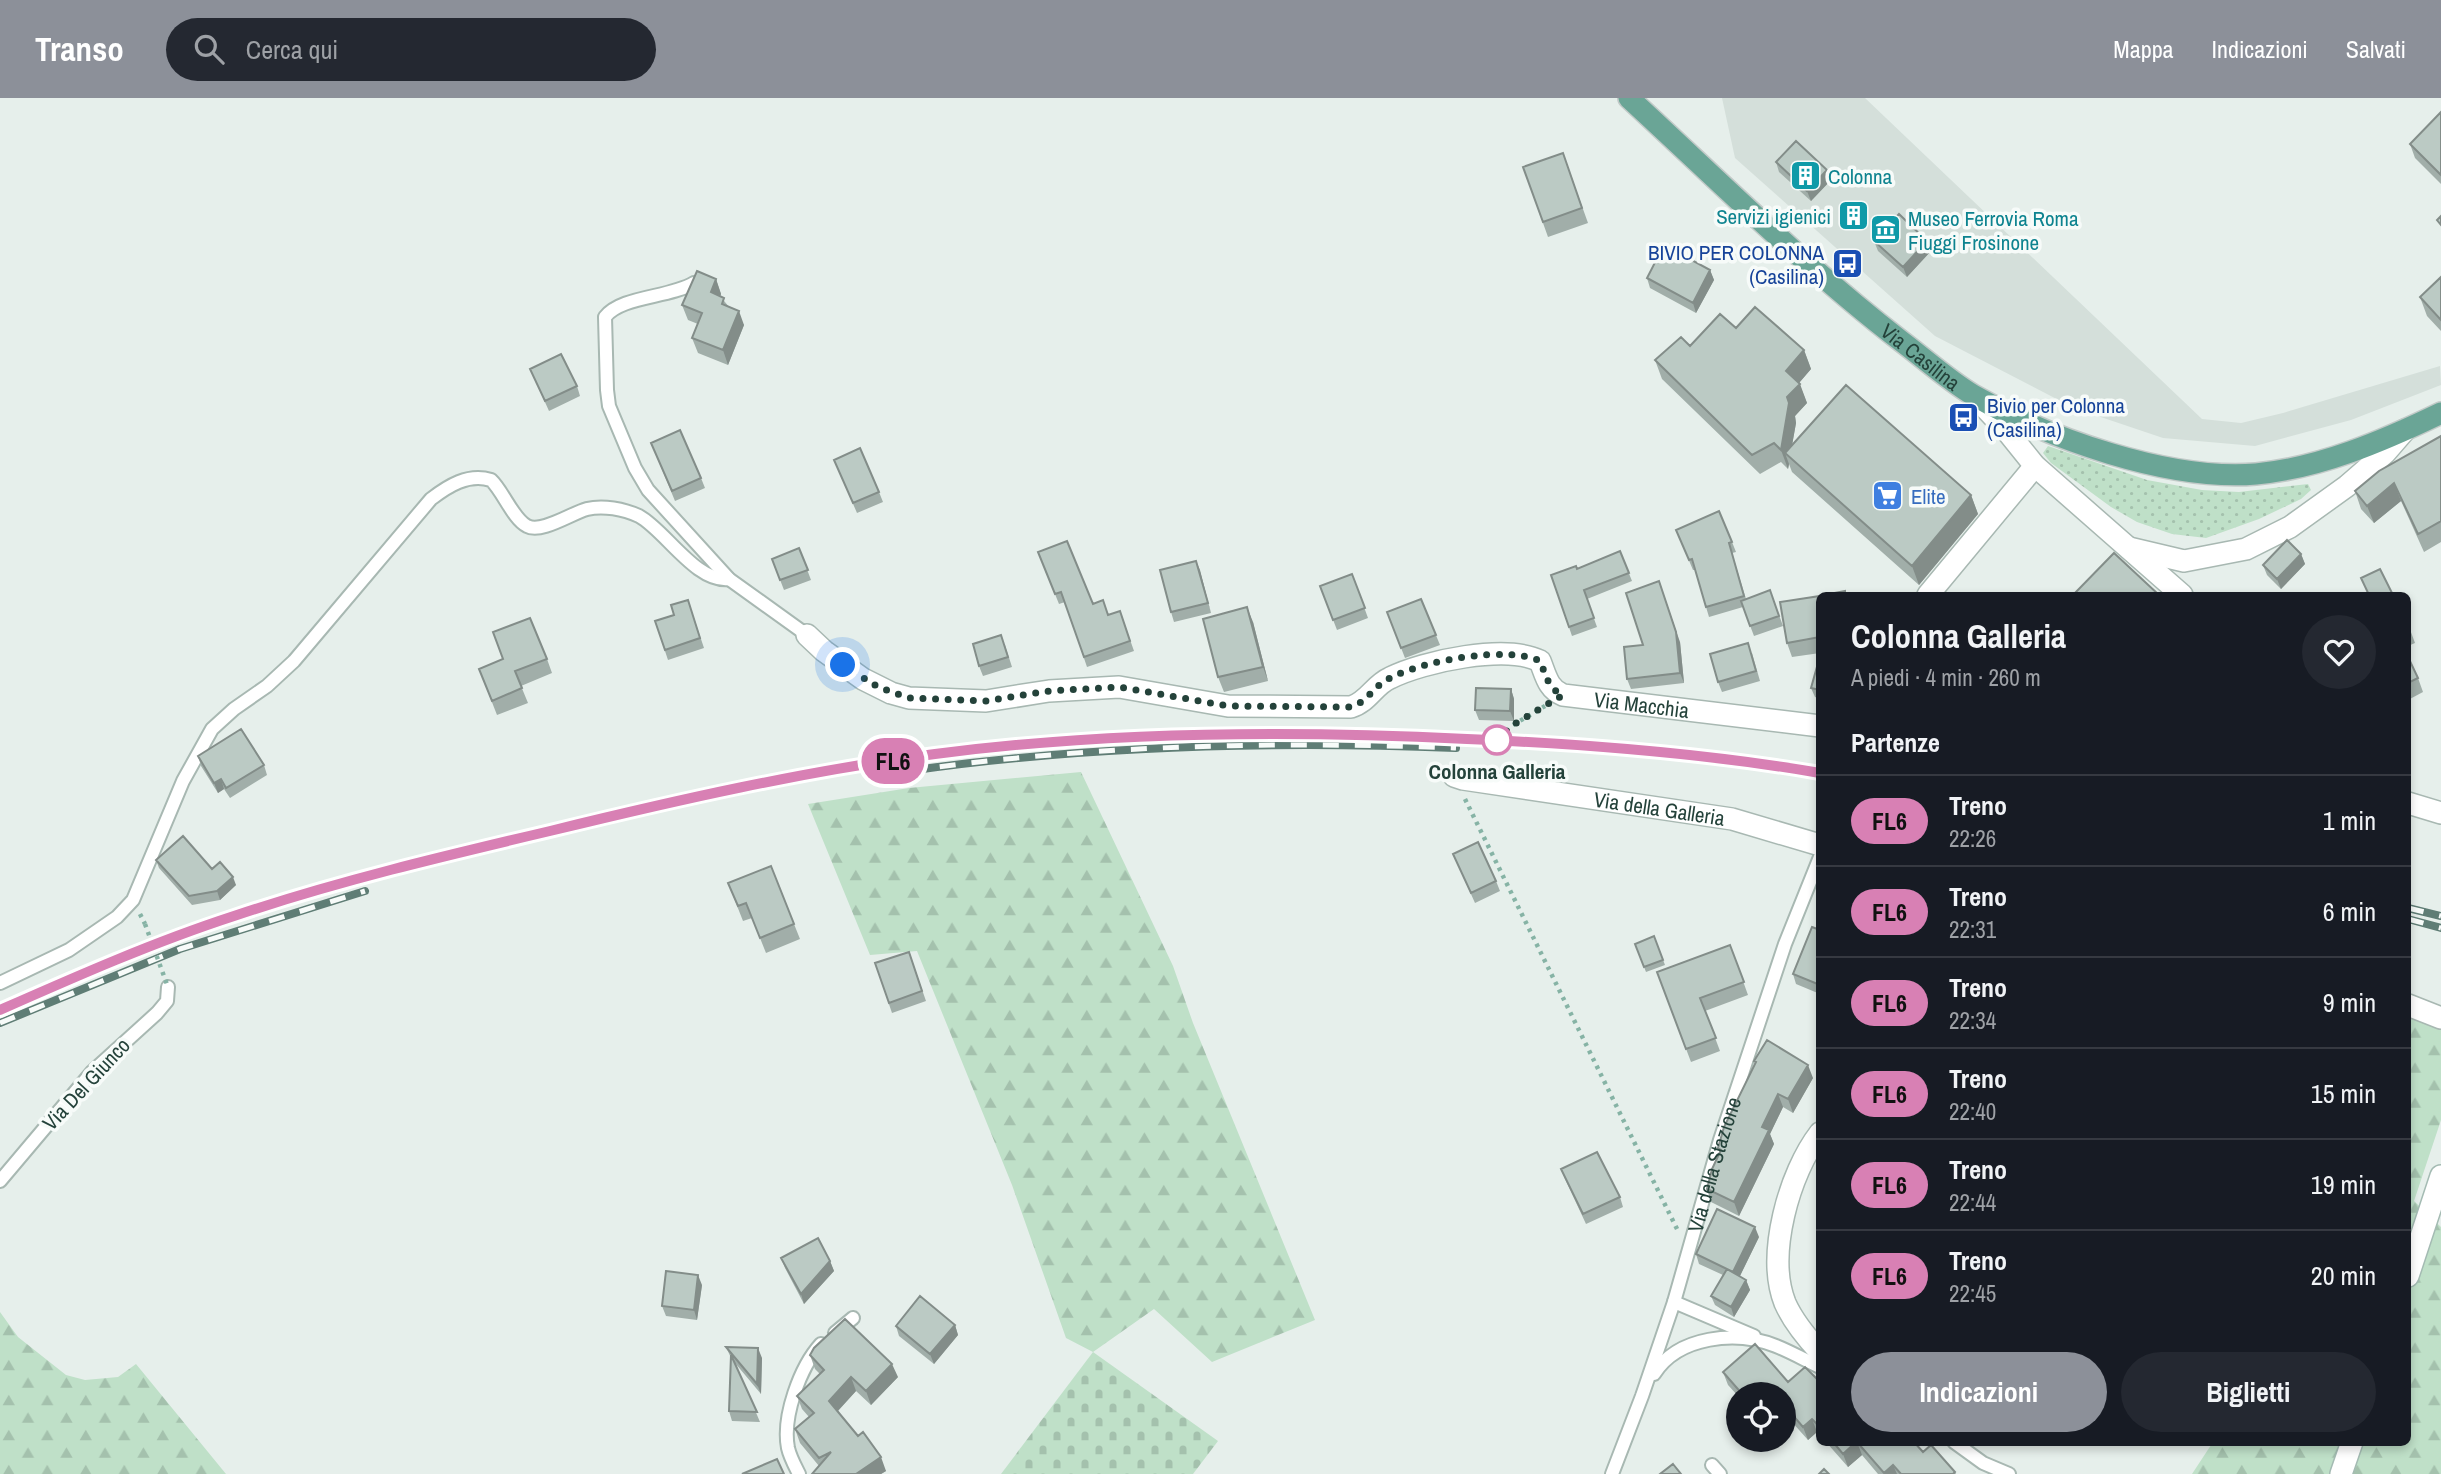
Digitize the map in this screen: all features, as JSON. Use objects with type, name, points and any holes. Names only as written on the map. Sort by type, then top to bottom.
[{"type":"main road","name":"Via Casilina","points":[[1629,98],[1856,307],[1973,395],[2025,420],[2100,449],[2160,467],[2200,473],[2255,474],[2281,471],[2334,457],[2441,413]]},
{"type":"street","points":[[1973,395],[2006,430],[2035,467],[2179,592]]},
{"type":"street","points":[[2129,548],[2184,561],[2245,549],[2290,527],[2347,486],[2385,453],[2405,430]]},
{"type":"street","points":[[1931,592],[2035,467]]},
{"type":"street","points":[[807,635],[863,679],[891,693],[909,698],[986,701],[1049,691],[1119,687],[1228,706],[1351,707],[1359,704],[1390,678],[1417,668],[1450,660],[1511,653],[1540,661],[1549,684],[1563,695]]},
{"type":"street","name":"Via Macchia","points":[[1563,695],[1816,726]]},
{"type":"street","name":"Via della Galleria","points":[[1454,776],[1732,819],[1816,844]]},
{"type":"street","points":[[2411,804],[2441,813]]},
{"type":"street","points":[[2411,1005],[2441,1018]]},
{"type":"street","points":[[1816,1138],[1792,1189],[1778,1247],[1783,1294],[1790,1313],[1816,1347]]},
{"type":"street","points":[[2411,1267],[2441,1176]]},
{"type":"street","points":[[2341,1474],[2351,1446]]},
{"type":"lane","points":[[694,283],[681,290],[634,301],[609,311],[605,317],[603,325],[607,390],[613,418],[648,490],[729,579],[807,635]]},
{"type":"lane","points":[[0,983],[69,950],[117,918],[134,900],[183,781],[212,729],[295,661],[431,499],[446,487],[477,477],[491,480],[521,521],[532,528],[599,507],[628,512],[651,524],[682,556],[713,577],[729,579]]},
{"type":"lane","name":"Via della Stazione","points":[[1612,1474],[1674,1302],[1720,1140],[1785,944],[1816,868]]},
{"type":"lane","name":"Via Del Giunco","points":[[0,1181],[92,1072],[167,1001],[168,987]]},
{"type":"lane","points":[[1674,1302],[1816,1365]]},
{"type":"lane","points":[[799,1474],[789,1448],[787,1423],[801,1376],[818,1346],[853,1318]]},
{"type":"lane","points":[[1642,1396],[1655,1371],[1679,1348],[1716,1339],[1773,1345]]},
{"type":"lane","points":[[1959,1446],[1985,1469],[2009,1474]]},
{"type":"path","points":[[1513,725],[1563,695]]},
{"type":"path","points":[[1454,776],[1687,1251]]},
{"type":"path","points":[[145,924],[168,987]]},
{"type":"shaded area","points":[[1722,98],[1865,98],[2202,419],[2241,423],[2440,366],[2441,385],[2351,420],[2255,446],[2163,438],[2074,408],[1935,336],[1735,158]]},
{"type":"green space","points":[[2048,446],[2147,480],[2202,490],[2239,492],[2308,484],[2311,490],[2301,499],[2259,519],[2206,538],[2172,534],[2137,522],[2111,507],[2051,463],[2043,453]]},
{"type":"green space","points":[[1081,772],[1173,966],[1193,1023],[1315,1320],[1212,1362],[1154,1309],[1093,1352],[1066,1338],[1012,1185],[917,951],[870,955],[808,804],[909,788]]},
{"type":"green space","points":[[2411,1015],[2441,1028],[2441,1120],[2414,1201],[2441,1227],[2441,1474],[2192,1474],[2210,1446],[2411,1446]]},
{"type":"green space","points":[[0,1312],[18,1337],[66,1375],[85,1380],[118,1377],[136,1364],[226,1474],[0,1474]]},
{"type":"green space","points":[[1093,1352],[1218,1441],[1193,1474],[1001,1474]]},
{"type":"building","points":[[2441,112],[2441,175],[2410,144]]},
{"type":"building","name":"Colonna","points":[[1796,141],[1827,170],[1807,191],[1776,162]]},
{"type":"building","points":[[1563,153],[1582,208],[1543,222],[1523,167]]},
{"type":"building","points":[[1899,214],[1927,241],[1903,267],[1874,241]]},
{"type":"building","points":[[1664,245],[1710,270],[1693,303],[1647,278]]},
{"type":"building","points":[[697,271],[716,279],[711,292],[724,298],[722,304],[739,311],[723,350],[692,338],[702,313],[682,305]]},
{"type":"building","points":[[2441,277],[2441,320],[2420,297]]},
{"type":"building","points":[[1755,307],[1804,350],[1786,371],[1800,384],[1787,397],[1789,403],[1781,450],[1774,443],[1752,455],[1655,360],[1681,337],[1690,346],[1720,314],[1736,328]]},
{"type":"building","points":[[561,354],[577,386],[545,401],[530,369]]},
{"type":"building","name":"Elite","points":[[1846,385],[1971,495],[1912,566],[1785,453]]},
{"type":"building","points":[[680,430],[701,478],[672,491],[651,443]]},
{"type":"building","points":[[2441,436],[2441,521],[2418,534],[2394,483],[2367,506],[2355,491],[2379,471]]},
{"type":"building","points":[[860,448],[879,492],[853,503],[834,460]]},
{"type":"building","points":[[1719,511],[1732,542],[1729,543],[1744,596],[1706,607],[1692,559],[1689,560],[1676,530]]},
{"type":"building","points":[[2287,540],[2301,554],[2277,579],[2263,565]]},
{"type":"building","points":[[1067,541],[1093,604],[1103,600],[1108,615],[1120,611],[1130,641],[1084,657],[1061,592],[1055,594],[1038,552]]},
{"type":"building","points":[[799,548],[808,570],[780,580],[772,559]]},
{"type":"building","points":[[1620,551],[1629,573],[1584,590],[1594,618],[1569,627],[1551,575],[1576,566],[1577,569]]},
{"type":"building","points":[[2114,553],[2156,592],[2076,592]]},
{"type":"building","points":[[1196,561],[1208,603],[1171,612],[1160,570]]},
{"type":"building","points":[[2380,569],[2392,592],[2368,592],[2361,578]]},
{"type":"building","points":[[1352,574],[1365,608],[1333,620],[1320,586]]},
{"type":"building","points":[[1659,581],[1676,632],[1680,673],[1627,679],[1624,647],[1643,645],[1626,593]]},
{"type":"building","points":[[1770,590],[1779,616],[1750,626],[1741,601]]},
{"type":"building","points":[[1816,597],[1816,638],[1787,643],[1780,602]]},
{"type":"building","points":[[1421,599],[1436,635],[1401,648],[1387,612]]},
{"type":"building","points":[[688,600],[700,638],[665,650],[655,621],[674,615],[671,605]]},
{"type":"building","points":[[1247,607],[1263,667],[1218,677],[1203,619]]},
{"type":"building","points":[[530,618],[547,659],[515,671],[522,688],[492,701],[479,669],[503,659],[493,632]]},
{"type":"building","points":[[1001,635],[1008,657],[979,666],[973,644]]},
{"type":"building","points":[[1748,643],[1756,671],[1718,682],[1710,654]]},
{"type":"building","points":[[2411,663],[2418,678],[2411,682]]},
{"type":"building","points":[[1816,670],[1816,689],[1811,688]]},
{"type":"building","points":[[1476,688],[1511,689],[1510,711],[1475,710]]},
{"type":"building","points":[[241,729],[264,765],[226,788],[221,779],[214,783],[198,756]]},
{"type":"building","points":[[183,836],[212,869],[220,862],[233,877],[217,891],[189,896],[156,860]]},
{"type":"building","points":[[1478,842],[1496,881],[1471,893],[1453,854]]},
{"type":"building","points":[[771,866],[794,924],[760,938],[746,903],[738,906],[728,883]]},
{"type":"building","points":[[1812,927],[1816,928],[1816,983],[1793,974]]},
{"type":"building","points":[[1654,936],[1663,960],[1644,967],[1635,944]]},
{"type":"building","points":[[1730,945],[1744,982],[1700,998],[1716,1038],[1686,1049],[1657,972]]},
{"type":"building","points":[[909,952],[922,991],[889,1003],[875,963]]},
{"type":"building","points":[[1767,1040],[1808,1065],[1788,1099],[1778,1094],[1762,1127],[1769,1130],[1734,1202],[1707,1189],[1721,1150],[1718,1148],[1724,1127],[1756,1062],[1754,1061]]},
{"type":"building","points":[[1597,1152],[1620,1197],[1583,1214],[1561,1169]]},
{"type":"building","points":[[1717,1209],[1755,1227],[1733,1272],[1696,1254]]},
{"type":"building","points":[[818,1238],[830,1261],[801,1294],[781,1258]]},
{"type":"building","points":[[1727,1269],[1746,1280],[1731,1307],[1711,1296]]},
{"type":"building","points":[[666,1271],[698,1275],[694,1310],[662,1306]]},
{"type":"building","points":[[920,1296],[955,1325],[930,1354],[896,1326]]},
{"type":"building","points":[[845,1319],[892,1364],[866,1391],[851,1377],[829,1401],[858,1436],[863,1432],[881,1457],[856,1474],[812,1474],[831,1452],[819,1458],[795,1429],[814,1413],[797,1396],[824,1370],[810,1355],[814,1348]]},
{"type":"building","points":[[1755,1344],[1788,1382],[1732,1382],[1723,1372]]},
{"type":"building","points":[[726,1347],[758,1348],[757,1384]]},
{"type":"building","points":[[731,1355],[757,1412],[729,1411]]},
{"type":"building","points":[[1805,1367],[1816,1378],[1816,1423],[1812,1419],[1803,1427],[1796,1419],[1796,1382],[1788,1382]]},
{"type":"building","points":[[1836,1446],[1852,1446],[1843,1454]]},
{"type":"building","points":[[1860,1446],[1918,1446],[1923,1452],[1932,1446],[1955,1472],[1901,1474],[1893,1465],[1884,1473]]},
{"type":"building","points":[[777,1459],[784,1474],[742,1474]]},
{"type":"building","points":[[1673,1464],[1681,1474],[1660,1474]]},
{"type":"railway","points":[[905,759],[1113,738],[1252,733],[1392,735],[1596,746],[1731,760],[1816,773]]},
{"type":"railway","points":[[908,771],[1045,755],[1182,747],[1319,745],[1456,748]]},
{"type":"railway","points":[[0,1010],[178,937],[361,878]]},
{"type":"railway","points":[[0,1023],[180,949],[365,891]]},
{"type":"railway","points":[[2411,909],[2441,916]]},
{"type":"railway","points":[[2411,920],[2441,928]]},
{"type":"train","name":"FL6","points":[[0,1010],[175,937],[333,885],[639,809],[795,777],[933,755],[1076,740],[1213,734],[1347,733],[1606,748],[1816,772]]},
{"type":"place","name":"Colonna","points":[[1805,176]]},
{"type":"place","name":"Servizi igienici","points":[[1854,216]]},
{"type":"place","name":"Museo Ferrovia Roma Fiuggi Frosinone","points":[[1885,230]]},
{"type":"place","name":"BIVIO PER COLONNA (Casilina)","points":[[1847,264]]},
{"type":"place","name":"Bivio per Colonna (Casilina)","points":[[1964,417]]},
{"type":"place","name":"Elite","points":[[1888,496]]},
{"type":"place","name":"Colonna Galleria","points":[[1497,740]]},
{"type":"route","points":[[843,665],[878,687],[909,698],[986,701],[1049,691],[1119,687],[1228,706],[1351,707],[1359,704],[1390,678],[1417,668],[1450,660],[1511,653],[1540,661],[1549,684],[1563,695],[1513,725],[1497,740]]}]
